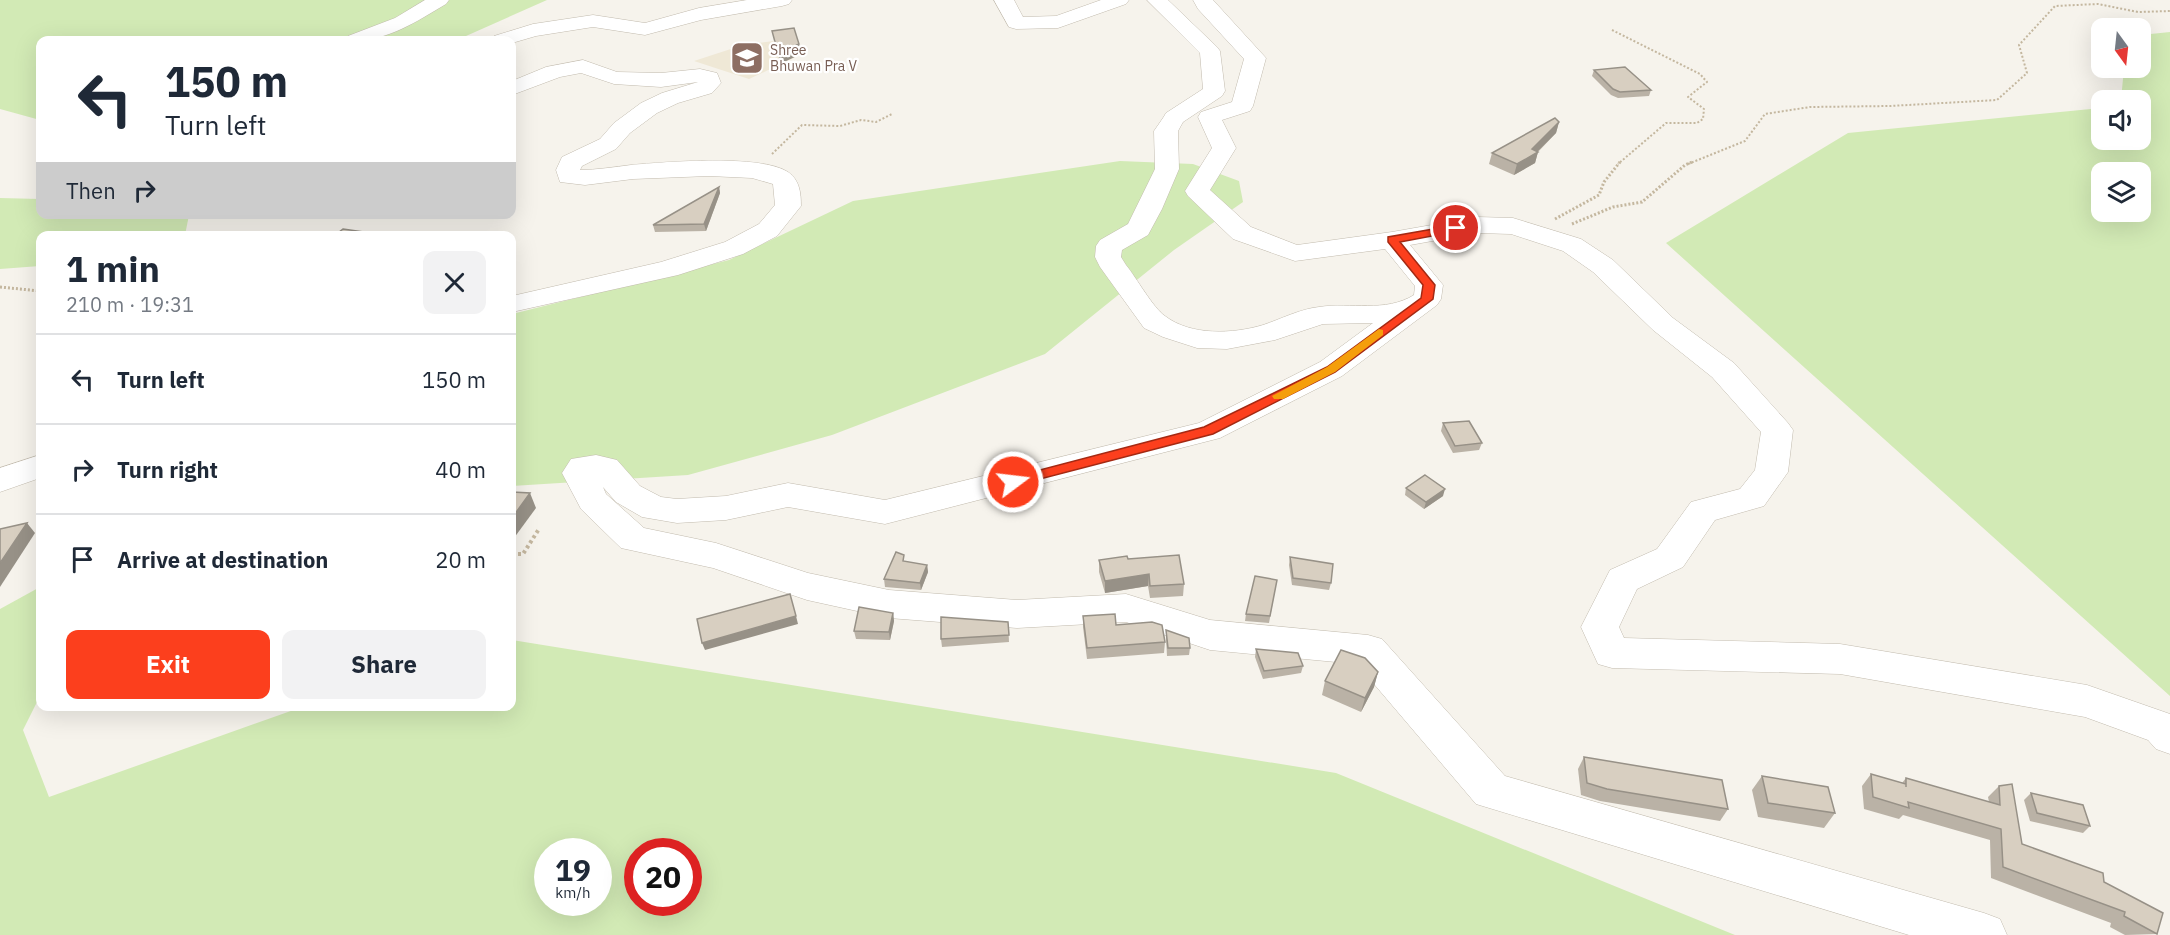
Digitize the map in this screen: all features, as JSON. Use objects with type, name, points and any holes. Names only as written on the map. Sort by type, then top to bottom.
[{"type":"street","points":[[365,36],[402,22],[439,0]]},
{"type":"street","points":[[514,36],[533,30],[593,21],[645,29],[699,14],[782,0]]},
{"type":"street","points":[[1004,0],[1016,23],[1058,22],[1119,0]]},
{"type":"street","points":[[1157,0],[1210,51],[1214,91],[1173,118],[1166,131],[1167,170],[1149,209],[1139,229],[1109,246],[1108,257],[1154,322],[1197,339],[1227,340],[1265,334],[1320,315],[1372,315],[1408,310]]},
{"type":"street","points":[[1203,0],[1205,5],[1255,58],[1242,106],[1209,117],[1224,148],[1197,191],[1242,233],[1294,253],[1392,240],[1477,225],[1513,226],[1565,243],[1603,266],[1663,324],[1723,370],[1776,430],[1771,472],[1752,498],[1703,511],[1670,558],[1623,580],[1599,627],[1612,653],[1840,659],[2087,701],[2162,728],[2170,737]]},
{"type":"street","points":[[516,87],[554,72],[583,66],[614,78],[633,80],[661,80],[700,75],[710,78],[710,83],[704,88],[670,98],[649,108],[622,128],[608,144],[571,162],[568,170],[570,177],[634,172],[756,170],[780,177],[787,188],[788,207],[768,230],[734,248],[668,269],[516,303]]},
{"type":"street","points":[[1392,240],[1429,285],[1427,299],[1408,310],[1331,369],[1209,431],[885,512],[788,495],[726,508],[677,511],[654,508],[628,494],[605,468],[583,467],[579,473],[592,501],[633,539],[716,556],[819,588],[889,604],[1017,614],[1126,608],[1210,635],[1368,651],[1491,791],[1984,935]]},
{"type":"street","points":[[0,480],[36,467]]},
{"type":"path","points":[[1612,30],[1700,74],[1707,82],[1688,97],[1704,109],[1703,119],[1697,123],[1666,123],[1623,158],[1604,182],[1599,195],[1562,213],[1549,225],[1565,243],[1572,223],[1613,207],[1642,202],[1685,165],[1745,141],[1765,114],[1810,107],[1890,106],[1997,100],[2026,73],[2019,45],[2055,6],[2098,4],[2138,12],[2170,11]]},
{"type":"path","points":[[756,170],[802,125],[840,126],[861,120],[876,122],[892,114]]},
{"type":"path","points":[[0,287],[36,291]]},
{"type":"path","points":[[516,554],[523,554],[539,529]]},
{"type":"shaded area","name":"Shree Bhuwan Pra V","points":[[797,38],[800,55],[749,79],[694,61],[743,45]]},
{"type":"green space","points":[[0,0],[547,0],[466,36],[36,36],[36,119],[0,109]]},
{"type":"green space","points":[[2170,32],[2170,696],[1666,243],[1848,133],[2091,109],[2091,150],[2151,150],[2151,90],[2122,90],[2123,78],[2151,78],[2151,34]]},
{"type":"green space","points":[[1120,161],[1193,164],[1239,181],[1243,202],[1174,250],[1045,354],[832,435],[688,475],[516,486],[516,313],[729,260],[853,201]]},
{"type":"green space","points":[[0,198],[36,199],[36,219],[188,219],[186,231],[36,231],[36,266],[0,269]]},
{"type":"green space","points":[[36,589],[36,704],[23,730],[49,797],[291,711],[516,711],[516,641],[1336,773],[1735,935],[0,935],[0,609]]},
{"type":"building","points":[[794,28],[799,44],[778,53],[772,31]]},
{"type":"building","points":[[1625,67],[1651,90],[1620,92],[1613,89],[1594,70]]},
{"type":"building","points":[[1555,118],[1559,122],[1532,149],[1538,152],[1517,164],[1492,153]]},
{"type":"building","points":[[719,187],[704,224],[653,225]]},
{"type":"building","points":[[1469,421],[1482,443],[1455,446],[1443,423]]},
{"type":"building","points":[[1425,475],[1445,489],[1426,502],[1406,488]]},
{"type":"building","points":[[516,492],[530,493],[516,512]]},
{"type":"building","points":[[27,523],[0,563],[0,529]]},
{"type":"building","points":[[896,552],[904,555],[903,561],[927,565],[920,583],[884,579]]},
{"type":"building","points":[[1179,555],[1184,584],[1150,586],[1149,574],[1105,581],[1099,560],[1127,556],[1128,559]]},
{"type":"building","points":[[1290,557],[1333,564],[1331,583],[1293,578]]},
{"type":"building","points":[[1255,576],[1277,580],[1270,616],[1246,614]]},
{"type":"building","points":[[790,594],[796,616],[702,643],[697,619]]},
{"type":"building","points":[[859,607],[893,613],[889,632],[854,631]]},
{"type":"building","points":[[1115,614],[1116,625],[1152,622],[1162,625],[1165,642],[1087,648],[1083,616]]},
{"type":"building","points":[[941,617],[1008,622],[1009,635],[941,639]]},
{"type":"building","points":[[1166,630],[1189,638],[1190,648],[1168,648]]},
{"type":"building","points":[[1256,649],[1298,653],[1303,666],[1264,671]]},
{"type":"building","points":[[1341,650],[1365,658],[1378,672],[1365,698],[1325,681]]},
{"type":"building","points":[[1584,757],[1722,780],[1728,809],[1607,789],[1587,783]]},
{"type":"building","points":[[1871,774],[1906,784],[1906,778],[2000,805],[1999,786],[2012,784],[2022,844],[2103,873],[2104,882],[2163,913],[2157,934],[2124,916],[2125,912],[2003,867],[2001,829],[1908,802],[1909,808],[1873,797]]},
{"type":"building","points":[[1762,776],[1828,787],[1835,813],[1768,803]]},
{"type":"building","points":[[2031,793],[2083,805],[2090,826],[2037,813]]},
{"type":"slow traffic","points":[[1278,396],[1331,369],[1379,333]]},
{"type":"place","name":"Shree Bhuwan Pra V","points":[[747,58]]},
{"type":"route","points":[[1013,482],[1209,431],[1331,369],[1408,310],[1427,299],[1429,285],[1392,240],[1456,228]]}]
